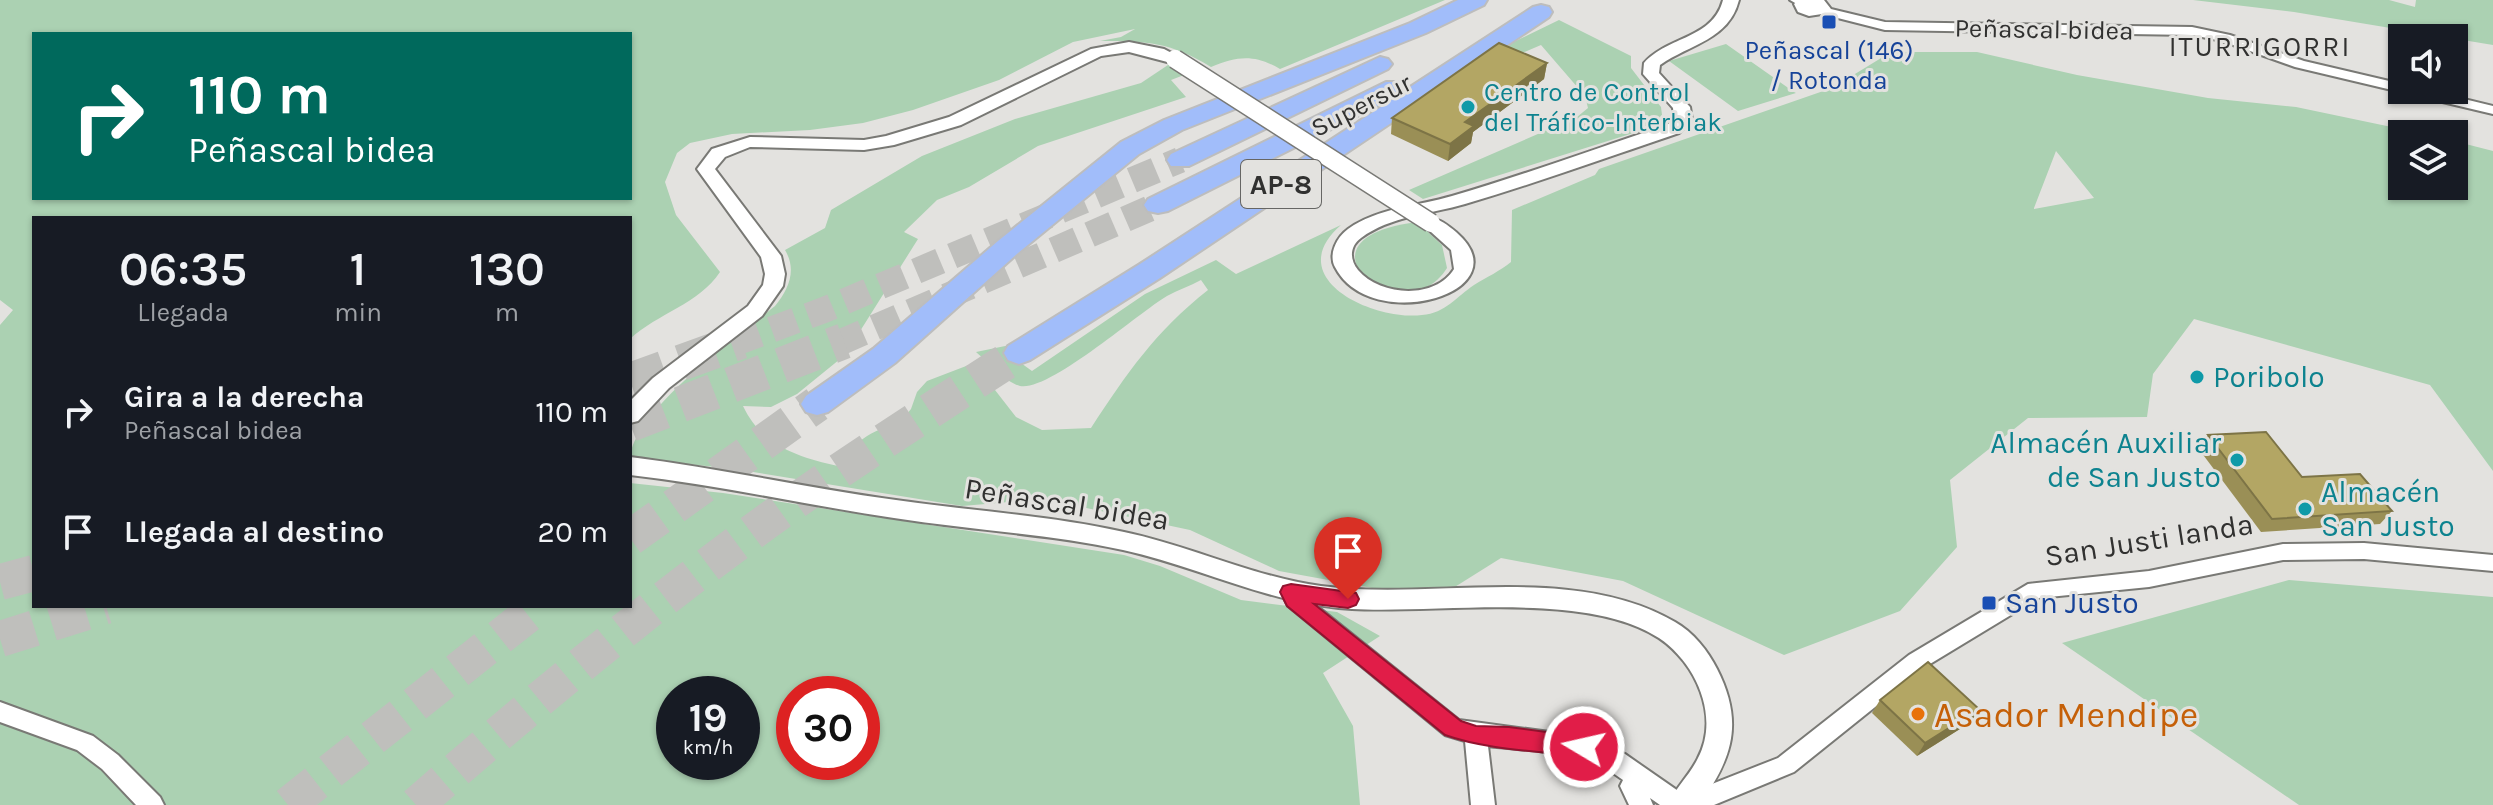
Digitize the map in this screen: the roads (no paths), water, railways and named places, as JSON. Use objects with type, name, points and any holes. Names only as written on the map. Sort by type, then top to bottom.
[{"type":"highway","points":[[817,404],[884,356],[1008,247],[1130,148],[1187,119],[1418,28],[1476,0]]},
{"type":"highway","name":"Supersur","points":[[1180,160],[1304,102],[1499,0]]},
{"type":"highway","name":"Supersur","points":[[1158,205],[1551,6]]},
{"type":"highway","name":"AP-8","points":[[1019,353],[1150,271],[1551,6]]},
{"type":"street","points":[[632,413],[661,383],[755,311],[773,286],[775,274],[771,256],[706,169],[713,156],[733,146],[750,142],[864,145],[910,137],[955,121],[1082,58],[1109,50],[1145,49],[1175,59],[1414,212],[1431,223],[1462,251],[1464,264],[1459,276],[1447,287],[1429,296],[1391,297],[1362,286],[1345,269],[1341,259],[1351,236],[1379,222],[1414,212],[1456,200],[1673,129],[1683,120],[1684,114],[1651,74],[1652,63],[1718,25],[1728,16],[1731,0]]},
{"type":"street","name":"Peñascal bidea","points":[[1800,1],[1817,2],[1825,7],[1824,11],[1885,26],[2192,31],[2225,38],[2300,64],[2388,85]]},
{"type":"street","points":[[2468,104],[2493,110]]},
{"type":"street","name":"Peñascal bidea","points":[[632,466],[698,473],[891,509],[1123,540],[1291,592],[1348,599],[1575,602],[1622,610],[1667,630],[1694,654],[1712,682],[1719,716],[1714,754],[1683,805]]},
{"type":"street","name":"San Justi landa","points":[[1683,805],[1786,765],[1917,661],[2035,590],[2149,579],[2283,552],[2364,551],[2493,563]]},
{"type":"street","points":[[1291,592],[1295,600],[1453,728],[1476,736],[1584,747],[1620,761],[1637,777],[1683,805]]},
{"type":"street","points":[[0,712],[85,743],[110,762],[152,805]]},
{"type":"street","points":[[1476,736],[1483,805]]},
{"type":"street","points":[[1637,777],[1632,786],[1641,805]]},
{"type":"tunnel","points":[[735,343],[824,310],[1180,160]]},
{"type":"tunnel","points":[[840,342],[1158,205]]},
{"type":"tunnel","points":[[632,380],[741,341]]},
{"type":"tunnel","points":[[632,423],[840,342]]},
{"type":"tunnel","points":[[416,805],[581,665],[708,565],[817,486],[1019,353]]},
{"type":"tunnel","points":[[632,537],[817,404]]},
{"type":"tunnel","points":[[0,582],[32,574]]},
{"type":"tunnel","points":[[0,639],[100,608]]},
{"type":"tunnel","points":[[288,805],[536,608]]},
{"type":"place","name":"Peñascal (146) / Rotonda","points":[[1829,22]]},
{"type":"place","name":"Centro de Control del Tráfico-Interbiak","points":[[1468,107]]},
{"type":"place","name":"Poribolo","points":[[2197,377]]},
{"type":"place","name":"Almacén Auxiliar de San Justo","points":[[2237,460]]},
{"type":"place","name":"Almacén San Justo","points":[[2305,509]]},
{"type":"place","name":"San Justo","points":[[1989,603]]},
{"type":"place","name":"Asador Mendipe","points":[[1918,714]]},
{"type":"district","name":"ITURRIGORRI","points":[[2260,46]]}]
